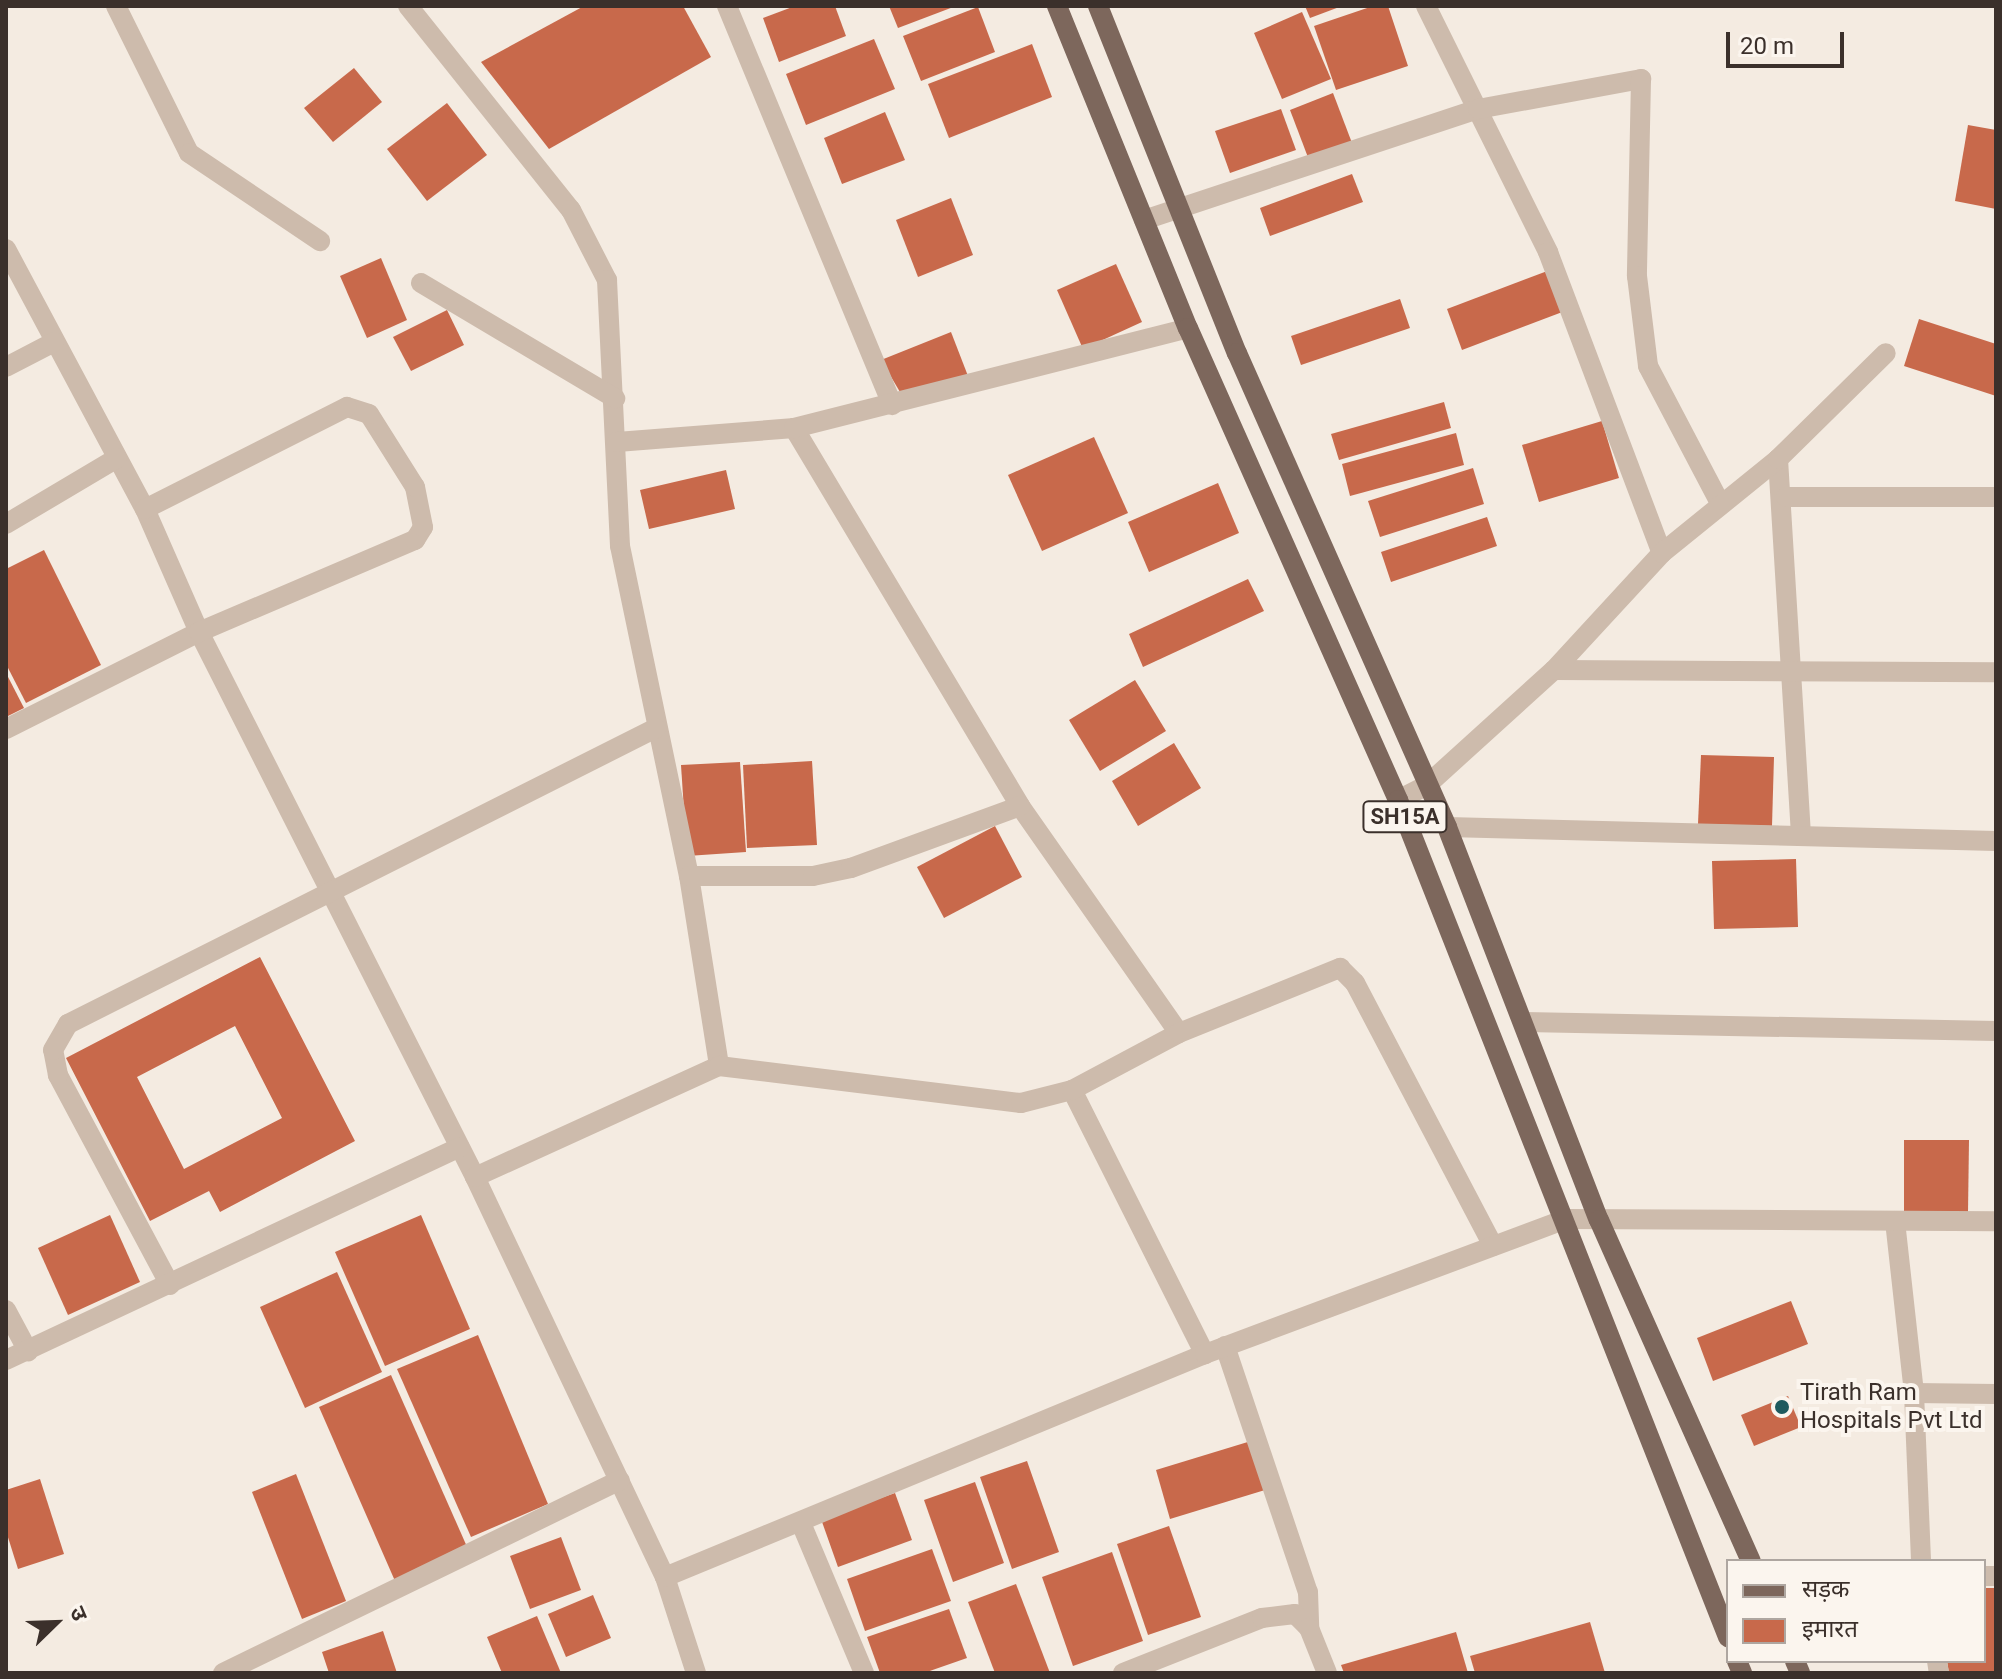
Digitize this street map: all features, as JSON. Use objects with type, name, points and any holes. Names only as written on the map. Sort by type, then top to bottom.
[{"type":"main road","name":"SH15A","points":[[1057,6],[1188,328],[1398,800],[1566,1219],[1726,1632]]},
{"type":"main road","name":"SH15A","points":[[1098,6],[1184,208],[1237,353],[1447,827],[1525,1022],[1599,1220],[1750,1559]]},
{"type":"street","points":[[116,6],[189,153],[320,241]]},
{"type":"street","points":[[408,6],[589,239],[607,280],[620,546],[689,876],[719,1066]]},
{"type":"street","points":[[727,6],[892,405]]},
{"type":"street","points":[[1426,6],[1548,252],[1662,553]]},
{"type":"street","points":[[1144,220],[1478,109],[1641,79],[1637,276],[1648,366],[1719,501]]},
{"type":"street","points":[[6,249],[145,509],[199,632],[475,1177],[665,1577],[696,1673]]},
{"type":"street","points":[[421,283],[615,398]]},
{"type":"street","points":[[617,442],[794,428],[1188,328]]},
{"type":"street","points":[[6,367],[54,342]]},
{"type":"street","points":[[1398,800],[1427,785],[1554,670],[1662,553],[1719,501],[1778,459],[1886,353]]},
{"type":"street","points":[[6,729],[199,632],[415,540],[423,511],[415,487],[369,414],[347,407],[145,509]]},
{"type":"street","points":[[794,428],[1020,806],[1179,1033]]},
{"type":"street","points":[[6,524],[117,458]]},
{"type":"street","points":[[1778,459],[1786,497],[1790,668],[1801,834]]},
{"type":"street","points":[[1786,497],[1996,497]]},
{"type":"street","points":[[1554,670],[1790,668],[1996,672]]},
{"type":"street","points":[[170,1285],[58,1075],[58,1037],[68,1024],[331,896],[656,728]]},
{"type":"street","points":[[689,876],[826,874],[1020,806]]},
{"type":"street","points":[[1447,827],[1996,841]]},
{"type":"street","points":[[475,1177],[719,1066],[998,1104],[1072,1090],[1179,1033],[1333,968],[1347,970],[1493,1246]]},
{"type":"street","points":[[1525,1022],[1996,1031]]},
{"type":"street","points":[[1072,1090],[1205,1354]]},
{"type":"street","points":[[6,1360],[460,1147]]},
{"type":"street","points":[[665,1577],[1225,1346],[1566,1219],[1996,1221]]},
{"type":"street","points":[[1895,1221],[1914,1393],[1921,1559]]},
{"type":"street","points":[[6,1310],[28,1351]]},
{"type":"street","points":[[1225,1346],[1308,1592],[1309,1628],[1327,1673]]},
{"type":"street","points":[[1914,1393],[1996,1394]]},
{"type":"street","points":[[223,1673],[620,1480]]},
{"type":"street","points":[[801,1523],[864,1673]]},
{"type":"street","points":[[1123,1673],[1262,1618],[1295,1614],[1309,1628]]},
{"type":"building","points":[[584,6],[683,6],[711,57],[549,149],[481,62]]},
{"type":"building","points":[[795,6],[835,6],[846,36],[779,62],[763,18]]},
{"type":"building","points":[[889,6],[956,6],[898,28]]},
{"type":"building","points":[[1305,6],[1342,6],[1310,18]]},
{"type":"building","points":[[1373,6],[1388,6],[1408,66],[1336,90],[1314,26]]},
{"type":"building","points":[[978,7],[995,52],[921,81],[903,36]]},
{"type":"building","points":[[1302,12],[1331,79],[1282,99],[1254,33]]},
{"type":"building","points":[[874,39],[895,89],[806,125],[786,74]]},
{"type":"building","points":[[1032,44],[1052,97],[949,138],[928,84]]},
{"type":"building","points":[[354,68],[382,102],[333,142],[304,108]]},
{"type":"building","points":[[1333,93],[1352,143],[1309,160],[1290,110]]},
{"type":"building","points":[[447,103],[487,155],[427,201],[387,149]]},
{"type":"building","points":[[1281,109],[1296,150],[1230,173],[1215,131]]},
{"type":"building","points":[[885,112],[905,160],[842,184],[824,138]]},
{"type":"building","points":[[1968,125],[1996,130],[1996,209],[1955,201]]},
{"type":"building","points":[[1352,174],[1363,202],[1270,236],[1260,208]]},
{"type":"building","points":[[951,198],[973,255],[918,277],[896,220]]},
{"type":"building","points":[[381,258],[407,320],[367,338],[340,276]]},
{"type":"building","points":[[1116,264],[1142,322],[1083,349],[1057,290]]},
{"type":"building","points":[[1550,270],[1565,311],[1462,350],[1447,309]]},
{"type":"building","points":[[1400,299],[1410,328],[1301,365],[1291,336]]},
{"type":"building","points":[[447,310],[464,345],[411,371],[393,337]]},
{"type":"building","points":[[1919,319],[1996,344],[1996,396],[1904,366]]},
{"type":"building","points":[[951,332],[968,376],[900,392],[881,360]]},
{"type":"building","points":[[1444,402],[1451,428],[1339,460],[1331,434]]},
{"type":"building","points":[[1602,421],[1619,478],[1539,502],[1522,445]]},
{"type":"building","points":[[1456,433],[1464,465],[1350,496],[1342,464]]},
{"type":"building","points":[[1094,437],[1128,513],[1042,551],[1008,475]]},
{"type":"building","points":[[1473,468],[1484,504],[1380,537],[1368,501]]},
{"type":"building","points":[[726,470],[735,509],[649,529],[640,490]]},
{"type":"building","points":[[1218,483],[1239,533],[1149,572],[1128,522]]},
{"type":"building","points":[[1487,517],[1497,546],[1391,582],[1381,552]]},
{"type":"building","points":[[44,550],[101,665],[26,703],[6,664],[6,569]]},
{"type":"building","points":[[1248,579],[1264,611],[1143,667],[1129,634]]},
{"type":"building","points":[[6,673],[24,708],[6,717]]},
{"type":"building","points":[[1135,680],[1166,731],[1100,771],[1069,720]]},
{"type":"building","points":[[1174,743],[1201,788],[1138,826],[1112,781]]},
{"type":"building","points":[[1701,755],[1774,757],[1772,826],[1698,824]]},
{"type":"building","points":[[812,761],[817,845],[747,848],[743,765]]},
{"type":"building","points":[[740,762],[746,852],[687,856],[681,765]]},
{"type":"building","points":[[995,826],[1022,877],[944,918],[917,867]]},
{"type":"building","points":[[1796,859],[1798,927],[1714,929],[1712,861]]},
{"type":"building","points":[[260,957],[355,1141],[220,1212],[209,1191],[150,1221],[66,1058]],"holes":[[[235,1026],[282,1118],[184,1169],[137,1077]]]},
{"type":"building","points":[[1904,1140],[1969,1140],[1968,1212],[1904,1211]]},
{"type":"building","points":[[110,1215],[140,1282],[68,1315],[38,1248]]},
{"type":"building","points":[[421,1215],[470,1329],[385,1366],[335,1252]]},
{"type":"building","points":[[337,1272],[382,1372],[305,1408],[260,1307]]},
{"type":"building","points":[[1791,1301],[1808,1344],[1713,1381],[1697,1338]]},
{"type":"building","points":[[478,1335],[548,1504],[471,1537],[397,1369]]},
{"type":"building","points":[[391,1375],[468,1549],[395,1581],[319,1407]]},
{"type":"building","points":[[1788,1396],[1801,1427],[1754,1446],[1741,1415]]},
{"type":"building","points":[[1251,1441],[1265,1490],[1170,1519],[1156,1470]]},
{"type":"building","points":[[1027,1461],[1059,1552],[1012,1569],[980,1477]]},
{"type":"building","points":[[296,1474],[346,1601],[302,1619],[252,1492]]},
{"type":"building","points":[[40,1479],[64,1554],[18,1569],[6,1531],[6,1490]]},
{"type":"building","points":[[975,1482],[1004,1563],[953,1582],[924,1500]]},
{"type":"building","points":[[895,1493],[912,1540],[838,1567],[821,1519]]},
{"type":"building","points":[[1169,1526],[1201,1617],[1148,1635],[1117,1544]]},
{"type":"building","points":[[561,1537],[581,1590],[530,1609],[510,1556]]},
{"type":"building","points":[[932,1549],[951,1601],[865,1631],[847,1579]]},
{"type":"building","points":[[1112,1552],[1143,1641],[1073,1666],[1042,1577]]},
{"type":"building","points":[[1016,1584],[1050,1673],[995,1673],[968,1602]]},
{"type":"building","points":[[1986,1588],[1996,1588],[1996,1673],[1949,1673],[1947,1663],[1986,1663]]},
{"type":"building","points":[[593,1595],[611,1638],[566,1657],[548,1614]]},
{"type":"building","points":[[949,1609],[967,1658],[924,1673],[880,1673],[867,1637]]},
{"type":"building","points":[[537,1616],[561,1673],[502,1673],[487,1637]]},
{"type":"building","points":[[1590,1622],[1605,1673],[1475,1673],[1470,1656]]},
{"type":"building","points":[[383,1631],[397,1673],[329,1673],[322,1652]]},
{"type":"building","points":[[1456,1632],[1468,1673],[1344,1673],[1341,1665]]},
{"type":"place","name":"Tirath Ram Hospitals Pvt Ltd","points":[[1782,1407]]}]
